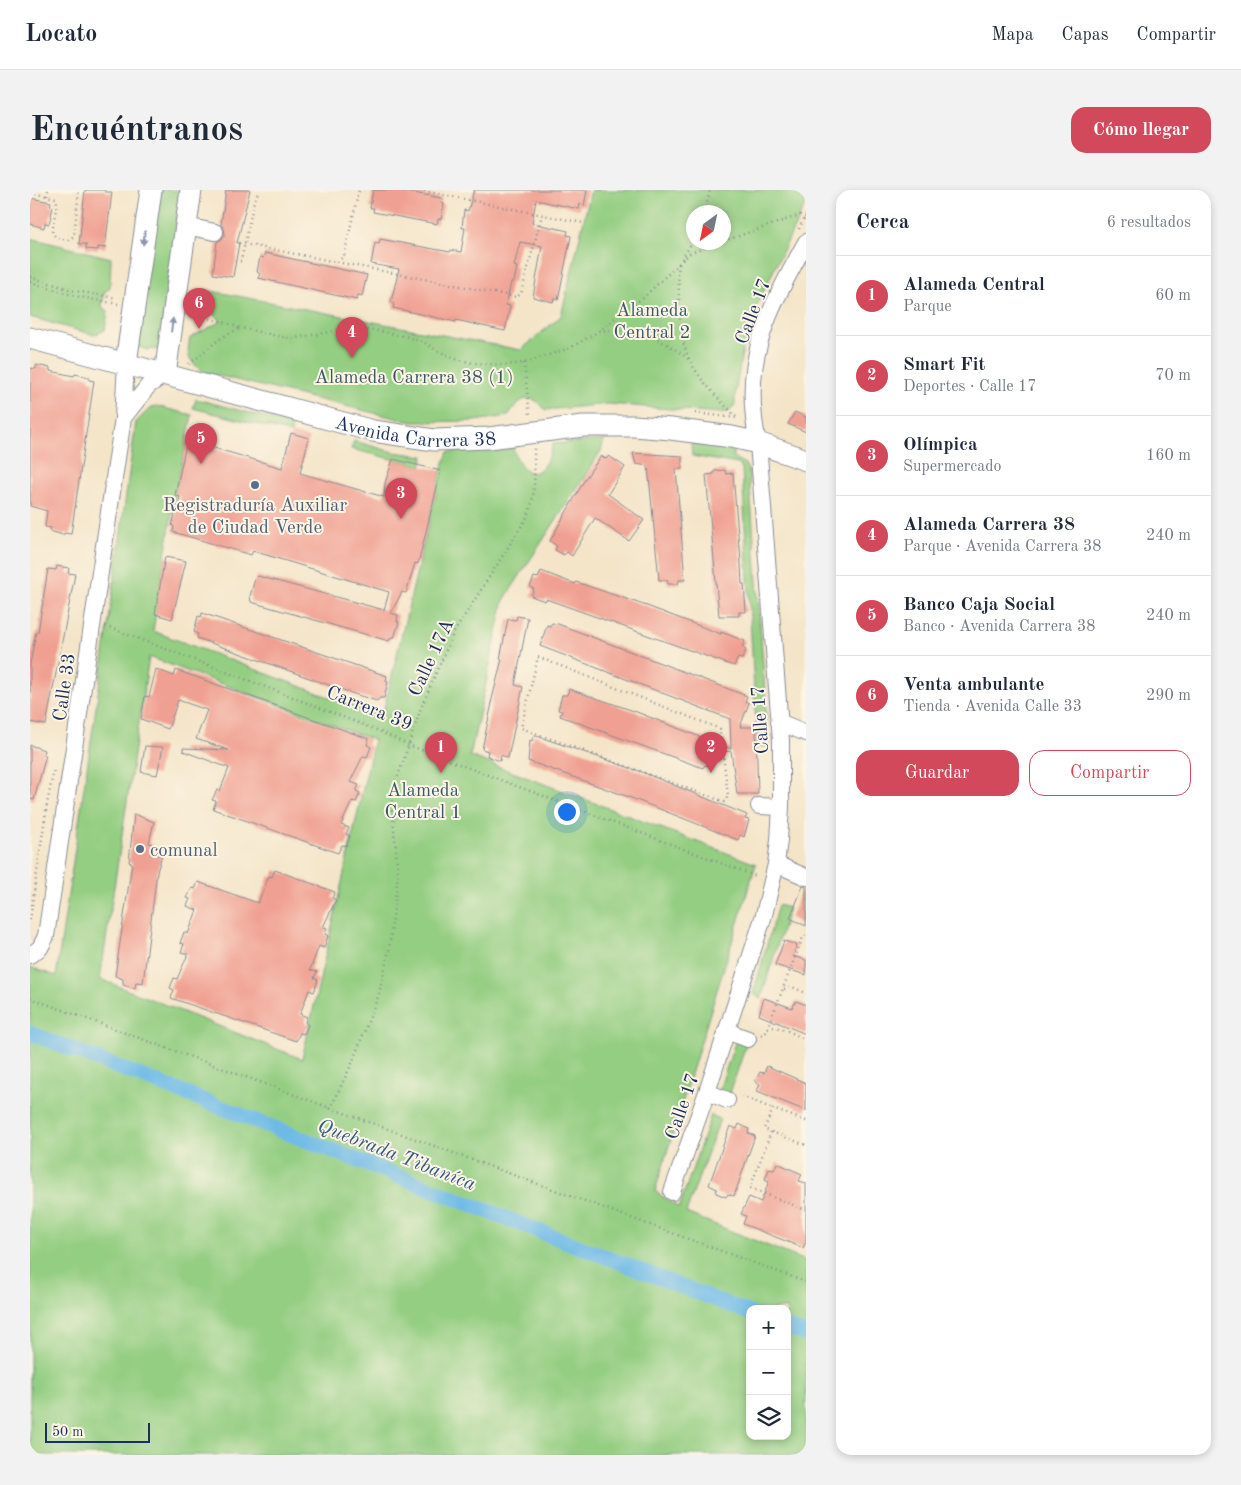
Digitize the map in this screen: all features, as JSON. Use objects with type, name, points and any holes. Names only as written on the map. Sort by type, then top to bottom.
[{"type":"main road","points":[[126,363],[151,190]]},
{"type":"main road","points":[[165,374],[190,190]]},
{"type":"main road","name":"Avenida Carrera 38","points":[[30,338],[373,431],[418,439],[467,439],[529,422],[583,426],[634,426],[757,435],[806,460]]},
{"type":"street","points":[[186,226],[215,232]]},
{"type":"street","name":"Calle 17","points":[[672,1192],[707,1092],[764,915],[776,864],[781,807],[780,722],[753,376],[756,352],[764,326],[806,242]]},
{"type":"street","name":"Calle 33","points":[[30,955],[40,948],[46,936],[123,418],[126,363]]},
{"type":"street","name":"Calle 33","points":[[123,418],[148,386],[165,374]]},
{"type":"street","points":[[780,722],[806,733]]},
{"type":"street","points":[[759,806],[781,807]]},
{"type":"street","points":[[776,864],[806,877]]},
{"type":"street","points":[[726,1031],[752,1036]]},
{"type":"street","points":[[707,1092],[733,1097]]},
{"type":"path","points":[[47,196],[48,190]]},
{"type":"path","points":[[30,193],[56,198],[57,203],[52,233],[57,238],[68,240],[74,236],[80,190]]},
{"type":"path","points":[[235,262],[241,261],[258,190]]},
{"type":"path","points":[[337,262],[344,256],[359,190]]},
{"type":"path","points":[[419,190],[583,223]]},
{"type":"path","points":[[707,205],[710,190]]},
{"type":"path","points":[[239,243],[516,297],[521,294],[542,215]]},
{"type":"path","points":[[731,239],[800,215],[806,217]]},
{"type":"path","points":[[687,250],[680,262],[678,272],[683,336],[690,360],[700,375],[737,418],[757,435]]},
{"type":"path","points":[[187,316],[221,321],[241,328],[295,338],[341,330],[374,330],[408,337],[456,358],[473,362],[524,363],[570,348],[599,331],[643,298],[690,253],[699,250]]},
{"type":"path","points":[[30,277],[76,291],[117,298],[115,312]]},
{"type":"path","points":[[30,282],[75,296],[116,304]]},
{"type":"path","points":[[185,359],[188,365],[220,338],[241,328]]},
{"type":"path","points":[[599,331],[623,331],[646,334],[673,347],[690,360]]},
{"type":"path","name":"Calle 17A","points":[[330,1108],[352,1063],[379,994],[389,950],[398,874],[392,805],[394,787],[408,744],[421,708],[453,634],[526,519],[532,506],[534,495],[524,363]]},
{"type":"path","points":[[692,413],[737,418]]},
{"type":"path","name":"Carrera 39","points":[[92,623],[279,692],[408,744],[771,882]]},
{"type":"path","points":[[538,657],[720,729],[728,796],[725,802],[521,728],[538,657]]},
{"type":"path","points":[[30,920],[47,804],[55,766]]},
{"type":"path","points":[[752,1036],[762,1035],[768,1028],[803,936],[806,935]]},
{"type":"path","points":[[783,990],[792,987],[806,993]]},
{"type":"path","points":[[30,998],[806,1282]]},
{"type":"path","points":[[768,1028],[778,1028],[806,1040]]},
{"type":"path","points":[[733,1097],[806,1121]]},
{"type":"path","points":[[773,1109],[764,1130],[806,1146]]},
{"type":"path","points":[[771,1132],[750,1188],[806,1210]]},
{"type":"green space","points":[[159,190],[181,190],[158,349],[147,350],[137,346]]},
{"type":"green space","name":"Alameda Central 2","points":[[591,190],[806,190],[806,203],[746,330],[735,394],[735,405],[730,411],[720,413],[609,404],[545,410],[535,400],[526,399],[521,401],[508,416],[474,421],[412,422],[203,372],[191,361],[188,354],[190,338],[221,321],[202,302],[206,290],[521,350],[561,316]]},
{"type":"green space","points":[[30,238],[111,258],[110,287],[104,293],[102,307],[108,311],[105,330],[94,335],[30,317]]},
{"type":"green space","points":[[196,399],[292,424],[291,433],[193,408]]},
{"type":"green space","name":"Alameda Central 1","points":[[156,406],[192,415],[175,495],[153,631],[382,717],[441,471],[448,452],[513,448],[524,469],[532,473],[539,470],[545,464],[553,444],[604,440],[601,451],[504,600],[470,756],[756,864],[655,1191],[679,1208],[711,1115],[720,1119],[686,1213],[806,1261],[806,1455],[30,1455],[30,967],[56,976],[108,627],[136,422],[148,410]],"holes":[[[149,657],[374,740],[302,1059],[100,979]]]},
{"type":"green space","points":[[354,441],[393,452],[424,456],[421,466],[351,449]]},
{"type":"green space","points":[[691,443],[733,450],[734,458],[745,464],[749,472],[769,747],[757,746],[742,468],[738,464],[692,456]]},
{"type":"green space","points":[[778,905],[789,908],[761,998],[753,994]]},
{"type":"green space","points":[[736,1040],[746,1045],[729,1096],[719,1090]]},
{"type":"building","points":[[85,190],[112,192],[105,248],[98,247],[98,250],[86,249],[86,244],[79,244]]},
{"type":"building","points":[[226,190],[250,190],[237,243],[239,243],[233,277],[213,274],[217,242],[225,234],[221,224]]},
{"type":"building","points":[[373,190],[396,190],[442,198],[441,203],[444,204],[441,219],[438,219],[437,224],[373,212],[374,208],[370,208]]},
{"type":"building","points":[[474,190],[587,190],[584,206],[580,204],[579,209],[536,200],[532,223],[568,231],[567,235],[571,236],[558,300],[554,298],[553,302],[533,297],[542,246],[520,242],[514,266],[517,267],[514,282],[511,282],[506,305],[510,306],[505,331],[393,308],[394,304],[391,302],[399,269],[371,264],[375,243],[379,244],[380,239],[450,252],[451,250],[461,252],[465,228],[462,228],[464,210],[468,211]]},
{"type":"building","points":[[30,198],[51,202],[50,206],[53,207],[49,224],[45,223],[44,228],[30,224]]},
{"type":"building","points":[[265,253],[367,275],[362,296],[358,295],[357,300],[258,278],[260,274],[257,272],[260,257],[263,258]]},
{"type":"building","points":[[36,365],[50,368],[50,371],[89,377],[89,380],[94,381],[71,534],[64,533],[63,535],[50,531],[51,528],[45,527],[47,511],[30,506],[30,368],[36,369]]},
{"type":"building","points":[[795,412],[806,417],[806,432],[788,424]]},
{"type":"building","points":[[291,433],[309,438],[300,473],[384,497],[385,483],[393,459],[441,471],[418,564],[415,563],[406,593],[402,592],[391,613],[398,615],[397,622],[399,622],[394,638],[391,637],[389,641],[251,602],[250,596],[255,579],[258,576],[384,610],[389,592],[253,551],[251,555],[173,532],[174,527],[172,525],[180,497],[175,495],[187,440],[282,468]]},
{"type":"building","points":[[633,453],[682,456],[682,469],[676,469],[685,580],[679,580],[678,584],[668,584],[667,580],[659,580],[648,466],[636,464]]},
{"type":"building","points":[[601,456],[606,459],[609,456],[625,467],[608,494],[644,520],[629,541],[595,518],[572,556],[567,552],[564,555],[555,550],[557,546],[550,541],[585,479]]},
{"type":"building","points":[[725,470],[726,474],[733,473],[742,584],[744,584],[746,612],[739,612],[739,616],[719,616],[706,475],[714,474],[714,471]]},
{"type":"building","points":[[165,557],[186,561],[172,619],[155,614]]},
{"type":"building","points":[[57,566],[69,568],[68,573],[75,574],[46,725],[30,722],[30,664],[36,632],[38,632],[48,569],[56,570]]},
{"type":"building","points":[[541,571],[745,641],[742,647],[746,650],[742,659],[738,658],[734,666],[546,599],[545,601],[531,596],[534,589],[530,587],[534,577],[538,578]]},
{"type":"building","points":[[202,613],[387,676],[386,681],[388,682],[384,698],[380,698],[377,701],[354,694],[197,638],[198,634],[194,632],[198,616],[201,617]]},
{"type":"building","points":[[517,616],[528,618],[515,685],[523,687],[508,758],[501,755],[500,761],[487,756],[488,751],[482,749],[502,659],[500,659],[508,619],[516,620]]},
{"type":"building","points":[[552,623],[747,696],[745,701],[749,703],[740,727],[756,727],[758,794],[737,794],[731,751],[714,752],[709,766],[705,765],[703,768],[560,716],[562,711],[558,710],[562,695],[567,695],[569,689],[634,711],[731,749],[730,719],[540,646],[547,625],[550,626]]},
{"type":"building","points":[[156,669],[174,676],[176,670],[369,739],[367,745],[371,747],[367,757],[363,756],[350,782],[359,785],[356,791],[360,793],[356,802],[352,801],[341,825],[349,828],[346,834],[350,836],[346,846],[342,845],[338,853],[213,809],[216,801],[212,800],[217,790],[220,791],[229,768],[183,751],[183,748],[229,750],[196,739],[207,710],[178,700],[168,729],[141,719],[145,696],[149,697]]},
{"type":"building","points":[[534,735],[642,772],[747,815],[745,819],[749,820],[744,837],[740,835],[738,840],[629,797],[528,761],[530,740],[532,741]]},
{"type":"building","points":[[30,745],[44,750],[43,755],[46,755],[34,800],[30,799]]},
{"type":"building","points":[[145,746],[163,747],[157,775],[141,772]]},
{"type":"building","points":[[134,814],[154,822],[149,843],[152,844],[150,854],[162,855],[157,872],[143,983],[136,982],[135,988],[123,985],[123,979],[115,976],[132,863],[129,862]]},
{"type":"building","points":[[275,870],[335,892],[332,898],[336,900],[323,927],[327,928],[325,934],[328,936],[324,948],[319,946],[310,970],[317,972],[314,978],[318,980],[314,992],[309,990],[300,1014],[307,1017],[305,1022],[308,1025],[304,1034],[300,1033],[296,1041],[171,998],[174,990],[170,988],[174,978],[177,979],[188,954],[181,952],[184,944],[180,943],[184,932],[188,934],[197,910],[187,906],[190,899],[187,898],[192,888],[195,889],[198,882],[258,903],[269,876],[272,877]]},
{"type":"building","points":[[803,886],[806,887],[806,926],[790,918]]},
{"type":"building","points":[[784,941],[797,945],[793,956],[806,960],[806,975],[775,965]]},
{"type":"building","points":[[764,998],[792,1008],[796,1001],[806,1005],[806,1034],[759,1015]]},
{"type":"building","points":[[767,1066],[806,1083],[806,1111],[757,1091],[760,1084],[755,1082],[760,1072],[764,1073]]},
{"type":"building","points":[[739,1124],[749,1129],[748,1133],[755,1136],[734,1196],[728,1194],[726,1197],[716,1193],[717,1189],[709,1185],[730,1126],[737,1129]]},
{"type":"building","points":[[777,1163],[802,1174],[799,1181],[806,1183],[806,1242],[803,1248],[743,1224],[746,1216],[741,1214],[749,1197],[761,1202],[769,1181],[765,1179],[769,1169],[774,1170]]},
{"type":"waterway","name":"Quebrada Tibaníca","points":[[30,1033],[746,1311]]},
{"type":"waterway","name":"Quebrada Tibaníca","points":[[791,1329],[806,1335]]},
{"type":"place","name":"Venta ambulante","points":[[199,329]]},
{"type":"place","name":"Alameda Carrera 38","points":[[352,358]]},
{"type":"place","name":"Banco Caja Social","points":[[201,464]]},
{"type":"place","name":"Registraduría Auxiliar de Ciudad Verde","points":[[255,485]]},
{"type":"place","name":"Olímpica","points":[[401,519]]},
{"type":"place","name":"Alameda Central","points":[[441,773]]},
{"type":"place","name":"Smart Fit","points":[[711,773]]},
{"type":"place","name":"comunal","points":[[140,849]]},
{"type":"park label","name":"Alameda Carrera 38 (1)","points":[[414,376]]}]
